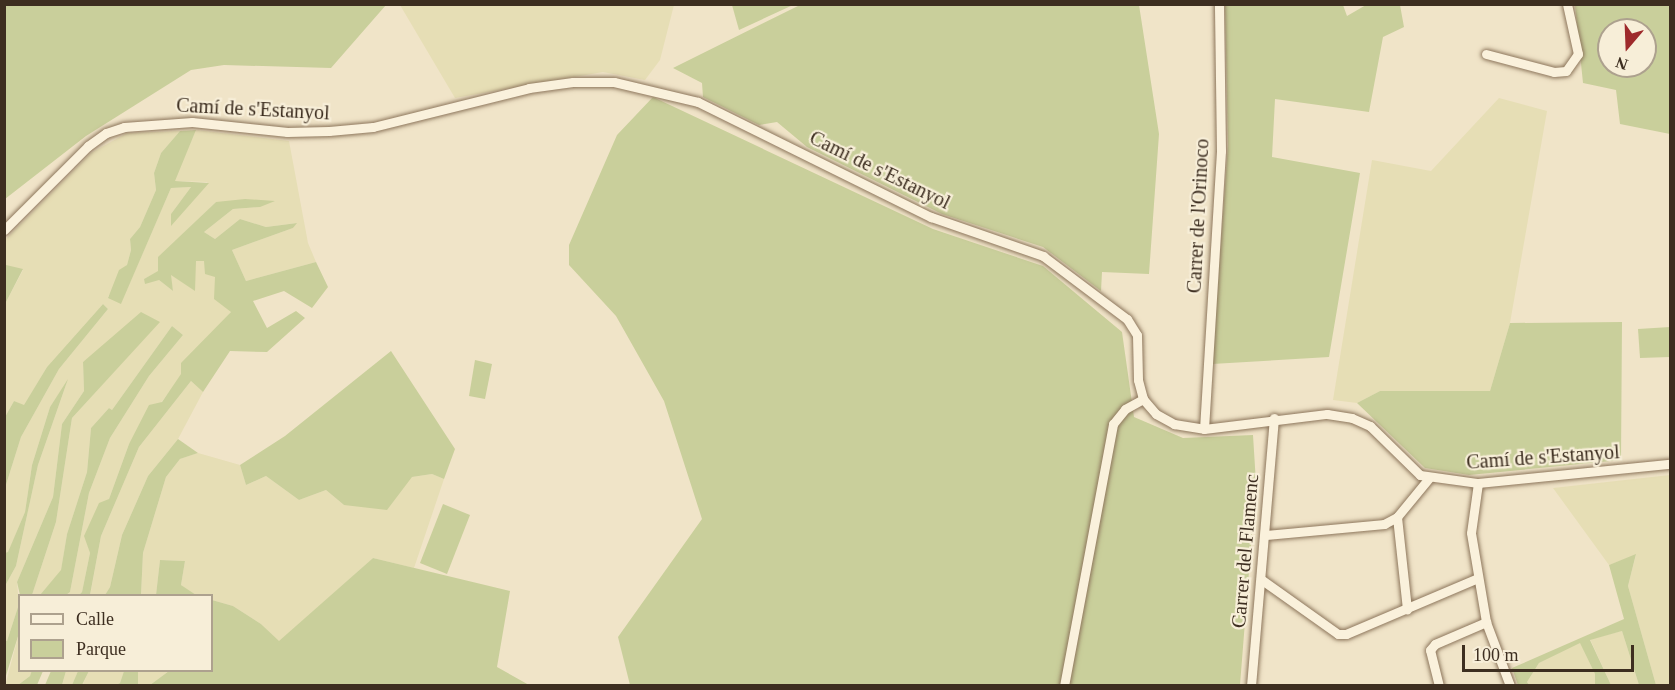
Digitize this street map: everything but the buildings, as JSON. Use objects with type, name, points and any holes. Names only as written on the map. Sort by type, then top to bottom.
[{"type":"street","name":"Carrer de l'Orinoco","points":[[1204,429],[1221,151],[1219,4]]},
{"type":"street","points":[[1486,54],[1554,72],[1566,71],[1578,54],[1567,4]]},
{"type":"street","name":"Camí de s'Estanyol","points":[[4,230],[88,146],[106,133],[124,127],[192,122],[287,132],[373,127],[529,88],[573,82],[614,82],[698,102],[931,217],[1043,256],[1117,310],[1132,326],[1138,344],[1138,380],[1143,399],[1156,414],[1174,424],[1204,429],[1274,418],[1327,414],[1361,420],[1370,426],[1413,470],[1429,478],[1478,483],[1671,464]]},
{"type":"street","points":[[1064,686],[1113,424],[1125,409],[1143,399]]},
{"type":"street","name":"Carrer del Flamenc","points":[[1251,686],[1266,535],[1274,418]]},
{"type":"street","points":[[1266,535],[1384,524],[1396,517],[1429,478]]},
{"type":"street","points":[[1478,483],[1471,533],[1478,578],[1486,622],[1510,686]]},
{"type":"street","points":[[1396,517],[1407,609]]},
{"type":"street","points":[[1262,580],[1338,634],[1346,634],[1478,578]]},
{"type":"street","points":[[1439,686],[1429,656],[1430,650],[1435,644],[1486,622]]},
{"type":"shaded area","points":[[400,5],[674,5],[660,60],[645,80],[603,72],[455,98]]},
{"type":"shaded area","points":[[1499,98],[1547,111],[1510,323],[1490,391],[1380,391],[1357,403],[1333,400],[1372,160],[1431,171]]},
{"type":"shaded area","points":[[196,130],[289,141],[308,243],[316,262],[246,281],[232,250],[293,228],[296,223],[266,227],[240,219],[215,239],[204,232],[233,209],[260,207],[216,202],[159,257],[159,271],[144,279],[159,280],[173,291],[170,274],[196,261],[204,261],[215,277],[231,312],[129,444],[109,499],[85,536],[90,553],[82,592],[67,594],[70,592],[89,493],[110,438],[149,376],[183,335],[172,326],[112,410],[109,408],[91,428],[87,472],[67,534],[61,571],[41,594],[32,594],[56,522],[72,418],[159,322],[83,362],[84,391],[62,424],[53,497],[17,582],[18,607],[7,641],[4,640],[5,586],[16,566],[38,465],[67,382],[50,407],[32,465],[25,512],[8,553],[4,553],[5,488],[21,437],[59,369],[108,309],[103,304],[47,367],[24,406],[14,401],[5,417],[5,304],[23,270],[5,266],[5,240],[91,153],[127,133],[180,131],[161,153],[154,173],[156,190],[140,227],[130,239],[131,250],[127,265],[108,297],[121,303],[171,188],[191,187],[171,214],[208,182],[174,181]]},
{"type":"shaded area","points":[[191,381],[203,392],[178,439],[148,476],[122,535],[110,587],[106,594],[90,594],[101,536],[139,447]]},
{"type":"shaded area","points":[[198,453],[240,465],[246,485],[266,476],[299,500],[326,490],[344,505],[412,477],[432,474],[444,479],[414,568],[373,558],[279,642],[261,624],[233,606],[213,600],[213,594],[191,594],[181,585],[185,561],[160,560],[156,594],[141,594],[143,553],[166,477],[180,459]]},
{"type":"shaded area","points":[[1670,475],[1670,685],[1656,685],[1628,586],[1636,555],[1609,565],[1553,488]]},
{"type":"shaded area","points":[[1622,631],[1639,685],[1611,685],[1590,639]]},
{"type":"shaded area","points":[[18,637],[18,672],[32,672],[18,685],[5,686]]},
{"type":"shaded area","points":[[1580,642],[1595,674],[1595,685],[1529,685],[1527,682],[1539,663]]},
{"type":"shaded area","points":[[66,672],[78,672],[72,685],[62,686]]},
{"type":"shaded area","points":[[89,672],[124,672],[120,683],[116,685],[82,686]]},
{"type":"shaded area","points":[[138,672],[168,672],[150,685],[138,686]]},
{"type":"green space","points":[[5,4],[386,5],[331,68],[224,65],[191,70],[86,136],[5,199]]},
{"type":"green space","points":[[732,4],[793,5],[739,30]]},
{"type":"green space","points":[[802,4],[1139,5],[1159,134],[1149,274],[1102,272],[1101,291],[1043,247],[942,214],[807,147],[777,122],[759,125],[703,97],[702,83],[673,68]]},
{"type":"green space","points":[[1225,5],[1343,5],[1347,16],[1366,5],[1400,5],[1404,27],[1383,37],[1369,112],[1275,99],[1272,157],[1360,173],[1329,357],[1212,364],[1228,145]]},
{"type":"green space","points":[[1575,5],[1670,5],[1670,134],[1620,124],[1616,90],[1583,83]]},
{"type":"green space","points":[[653,97],[933,229],[1043,266],[1122,332],[1134,417],[1183,438],[1253,435],[1256,483],[1240,685],[630,685],[618,637],[702,519],[664,401],[616,316],[569,265],[569,245],[617,135]]},
{"type":"green space","points":[[196,130],[175,181],[209,183],[171,226],[171,214],[191,187],[171,188],[121,304],[108,298],[119,270],[127,265],[131,250],[130,239],[140,227],[156,190],[154,173],[161,153],[180,131]]},
{"type":"green space","points":[[245,199],[275,201],[260,207],[233,209],[204,232],[215,239],[240,219],[266,227],[297,223],[293,228],[232,250],[246,281],[316,262],[328,287],[312,308],[284,291],[253,301],[267,328],[296,311],[305,318],[267,352],[230,351],[203,392],[191,381],[139,447],[101,536],[90,594],[80,594],[90,553],[84,536],[99,503],[109,499],[129,444],[149,405],[162,402],[181,374],[181,363],[231,312],[214,299],[215,277],[205,274],[204,261],[196,261],[195,291],[171,275],[173,291],[159,280],[145,284],[144,279],[158,271],[158,257],[216,202]]},
{"type":"green space","points":[[4,266],[23,269],[5,304]]},
{"type":"green space","points":[[103,304],[108,309],[59,369],[21,437],[5,488],[5,417],[14,401],[24,405],[47,367]]},
{"type":"green space","points":[[141,312],[160,322],[72,418],[56,522],[32,594],[20,594],[17,582],[53,497],[62,424],[84,391],[83,362]]},
{"type":"green space","points":[[1622,322],[1621,460],[1469,475],[1425,468],[1357,403],[1380,391],[1490,391],[1510,323]]},
{"type":"green space","points":[[172,326],[183,335],[149,376],[110,438],[89,493],[70,592],[67,594],[41,594],[61,570],[67,534],[87,472],[91,428],[109,408],[112,410]]},
{"type":"green space","points":[[1670,327],[1670,357],[1640,358],[1638,329]]},
{"type":"green space","points":[[391,351],[455,449],[444,479],[432,474],[412,477],[387,510],[344,505],[326,490],[299,500],[266,476],[246,485],[240,465],[285,436]]},
{"type":"green space","points":[[475,360],[492,364],[485,399],[469,396]]},
{"type":"green space","points":[[68,379],[38,465],[16,566],[5,586],[5,553],[8,552],[25,512],[32,465],[50,407]]},
{"type":"green space","points":[[178,439],[198,453],[180,459],[166,477],[143,553],[141,594],[106,594],[110,587],[122,535],[148,476]]},
{"type":"green space","points":[[443,504],[470,515],[447,574],[420,563]]},
{"type":"green space","points":[[1636,554],[1628,586],[1656,685],[1639,685],[1622,631],[1590,640],[1611,685],[1595,685],[1595,674],[1580,643],[1539,663],[1527,682],[1529,685],[1518,685],[1512,668],[1624,619],[1609,565]]},
{"type":"green space","points":[[373,558],[510,591],[497,667],[529,685],[150,685],[168,672],[213,672],[213,600],[233,606],[261,624],[279,641]]},
{"type":"green space","points":[[160,560],[185,561],[181,585],[194,594],[156,594]]},
{"type":"green space","points":[[18,607],[18,636],[5,679],[5,640],[7,641]]},
{"type":"green space","points":[[31,672],[43,672],[37,685],[18,685],[30,676]]},
{"type":"green space","points":[[51,672],[66,672],[62,685],[45,685]]},
{"type":"green space","points":[[78,672],[88,672],[82,685],[72,685]]},
{"type":"green space","points":[[124,672],[138,672],[138,685],[116,685],[120,683]]}]
